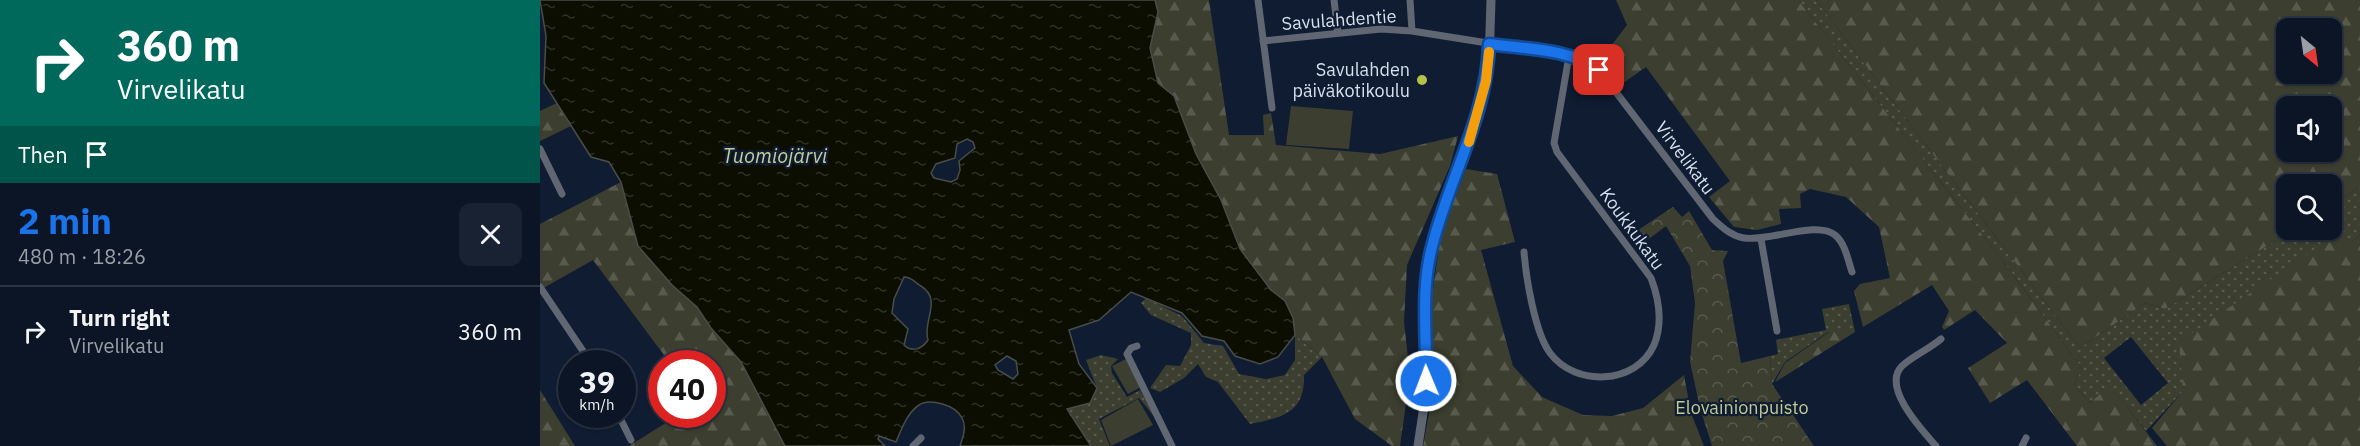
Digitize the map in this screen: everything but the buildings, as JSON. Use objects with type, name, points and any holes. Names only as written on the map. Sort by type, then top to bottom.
[{"type":"street","points":[[1258,0],[1272,108]]},
{"type":"street","points":[[1334,0],[1338,33]]},
{"type":"street","points":[[1410,0],[1412,31]]},
{"type":"street","points":[[1418,446],[1426,393],[1424,313],[1428,264],[1438,225],[1480,107],[1486,81],[1491,0]]},
{"type":"street","name":"Savulahdentie","points":[[1263,41],[1381,29],[1412,31],[1489,44]]},
{"type":"street","name":"Virvelikatu","points":[[1489,44],[1569,56],[1589,62],[1599,70],[1713,219],[1736,235],[1761,239],[1824,230],[1834,235],[1843,245],[1852,272]]},
{"type":"street","name":"Koukkukatu","points":[[1524,252],[1542,338],[1556,360],[1574,372],[1593,377],[1621,374],[1645,358],[1655,342],[1659,317],[1658,297],[1651,278],[1557,152],[1554,143],[1569,56]]},
{"type":"street","points":[[540,149],[562,194]]},
{"type":"street","points":[[1761,239],[1777,331]]},
{"type":"street","points":[[540,287],[582,350]]},
{"type":"street","points":[[1936,446],[1918,425],[1895,388],[1896,375],[1902,366],[1941,339]]},
{"type":"street","points":[[1137,346],[1131,348],[1127,354],[1172,446]]},
{"type":"street","points":[[625,428],[631,440]]},
{"type":"street","points":[[913,446],[921,438]]},
{"type":"street","points":[[2022,446],[2026,438]]},
{"type":"green space","points":[[1155,0],[1209,0],[1229,135],[1264,135],[1263,115],[1271,113],[1276,145],[1380,154],[1458,136],[1450,166],[1407,265],[1404,322],[1410,375],[1400,446],[1392,446],[1355,419],[1322,357],[1295,335],[1293,318],[1285,301],[1271,290],[1240,249],[1221,200],[1196,154],[1174,96],[1158,83],[1150,48],[1158,12]]},
{"type":"green space","points":[[1616,0],[1798,0],[2006,265],[2082,368],[2074,385],[2090,403],[2110,385],[2157,446],[2077,446],[2027,380],[1990,403],[1968,368],[2007,343],[1975,310],[1944,330],[1942,327],[1949,311],[1932,285],[1863,327],[1854,291],[1860,284],[1890,278],[1879,227],[1846,197],[1810,189],[1800,194],[1801,208],[1779,209],[1781,224],[1757,230],[1734,227],[1709,197],[1730,181],[1646,67],[1619,86],[1609,71],[1622,55],[1611,46],[1627,25]]},
{"type":"green space","points":[[1798,0],[1816,0],[2080,348],[2145,303],[2165,309],[2277,240],[2342,240],[2342,198],[2360,187],[2360,235],[2183,391],[2146,431],[2110,386],[2090,403],[2074,385],[2082,368],[2006,265]],"holes":[[[2131,337],[2168,383],[2141,405],[2104,358]]]},
{"type":"green space","points":[[1816,0],[2360,0],[2360,187],[2342,198],[2342,174],[2276,174],[2277,240],[2165,309],[2145,303],[2080,348]]},
{"type":"green space","points":[[557,103],[571,126],[540,141],[540,111]]},
{"type":"green space","points":[[1291,106],[1353,111],[1349,149],[1286,145]]},
{"type":"green space","points":[[1466,169],[1497,174],[1515,242],[1481,250],[1513,366],[1542,397],[1583,415],[1612,416],[1643,408],[1684,375],[1691,413],[1704,446],[1423,446],[1433,392],[1430,310],[1441,233]]},
{"type":"green space","points":[[621,182],[626,202],[672,285],[697,307],[711,328],[741,362],[785,446],[629,446],[658,428],[726,428],[726,350],[660,350],[593,260],[540,290],[540,224]]},
{"type":"green space","name":"Elovainionpuisto","points":[[1673,207],[1682,217],[1689,211],[1712,250],[1728,251],[1723,261],[1741,363],[1770,356],[1772,384],[1814,446],[1712,446],[1700,408],[1690,362],[1695,303],[1690,266],[1666,226],[1646,241],[1638,230]]},
{"type":"green space","points":[[2360,235],[2360,446],[2167,446],[2152,428],[2183,391],[2179,342],[2328,240],[2342,238],[2351,243]]},
{"type":"green space","points":[[1146,298],[1182,316],[1204,343],[1223,346],[1239,374],[1266,379],[1285,375],[1295,360],[1295,335],[1322,357],[1304,375],[1301,398],[1290,411],[1272,419],[1250,424],[1218,382],[1206,377],[1198,364],[1184,378],[1160,392],[1150,388],[1166,365],[1180,366],[1191,345],[1191,333],[1151,315],[1141,303]]},
{"type":"green space","points":[[1849,304],[1855,332],[1828,332],[1785,362],[1772,384],[1770,356],[1778,354],[1776,340],[1826,330],[1822,309]]},
{"type":"green space","points":[[1829,332],[1855,332],[1775,382],[1785,363]]},
{"type":"green space","points":[[1101,355],[1118,359],[1111,366],[1112,373],[1127,397],[1140,390],[1157,420],[1139,398],[1099,419],[1110,446],[1091,446],[1067,409],[1090,402],[1097,388],[1086,360]]},
{"type":"green space","points":[[1126,359],[1141,387],[1128,394],[1112,366]]},
{"type":"green space","points":[[540,390],[558,419],[558,428],[564,428],[575,446],[540,446]]},
{"type":"green space","points":[[1138,399],[1153,425],[1111,446],[1101,420]]},
{"type":"water","name":"Tuomiojärvi","points":[[540,0],[1155,0],[1158,12],[1150,48],[1158,83],[1174,96],[1196,154],[1221,200],[1240,249],[1271,290],[1285,301],[1293,318],[1295,335],[1278,357],[1260,364],[1235,356],[1224,341],[1202,336],[1182,313],[1131,292],[1099,320],[1069,330],[1079,364],[1097,388],[1090,403],[1067,409],[1091,446],[960,446],[964,428],[959,413],[949,406],[930,402],[919,405],[911,412],[896,442],[879,436],[878,439],[885,446],[785,446],[741,362],[711,328],[697,307],[672,285],[638,246],[621,182],[609,162],[591,157],[544,83],[546,36]],"holes":[[[967,139],[973,142],[975,148],[959,161],[960,170],[957,179],[951,182],[934,178],[931,173],[936,164],[955,158],[957,144]],[[904,277],[921,286],[931,298],[927,326],[928,340],[920,348],[910,349],[904,345],[908,329],[892,313],[894,299]],[[1007,356],[1016,361],[1018,374],[1013,379],[998,370],[995,365]]]},
{"type":"slow traffic","points":[[1469,142],[1486,81],[1489,52]]},
{"type":"place","name":"Savulahden päiväkotikoulu","points":[[1422,80]]},
{"type":"route","points":[[1426,381],[1424,290],[1428,264],[1438,225],[1480,107],[1489,63],[1489,44],[1569,56],[1589,62],[1599,70]]}]
